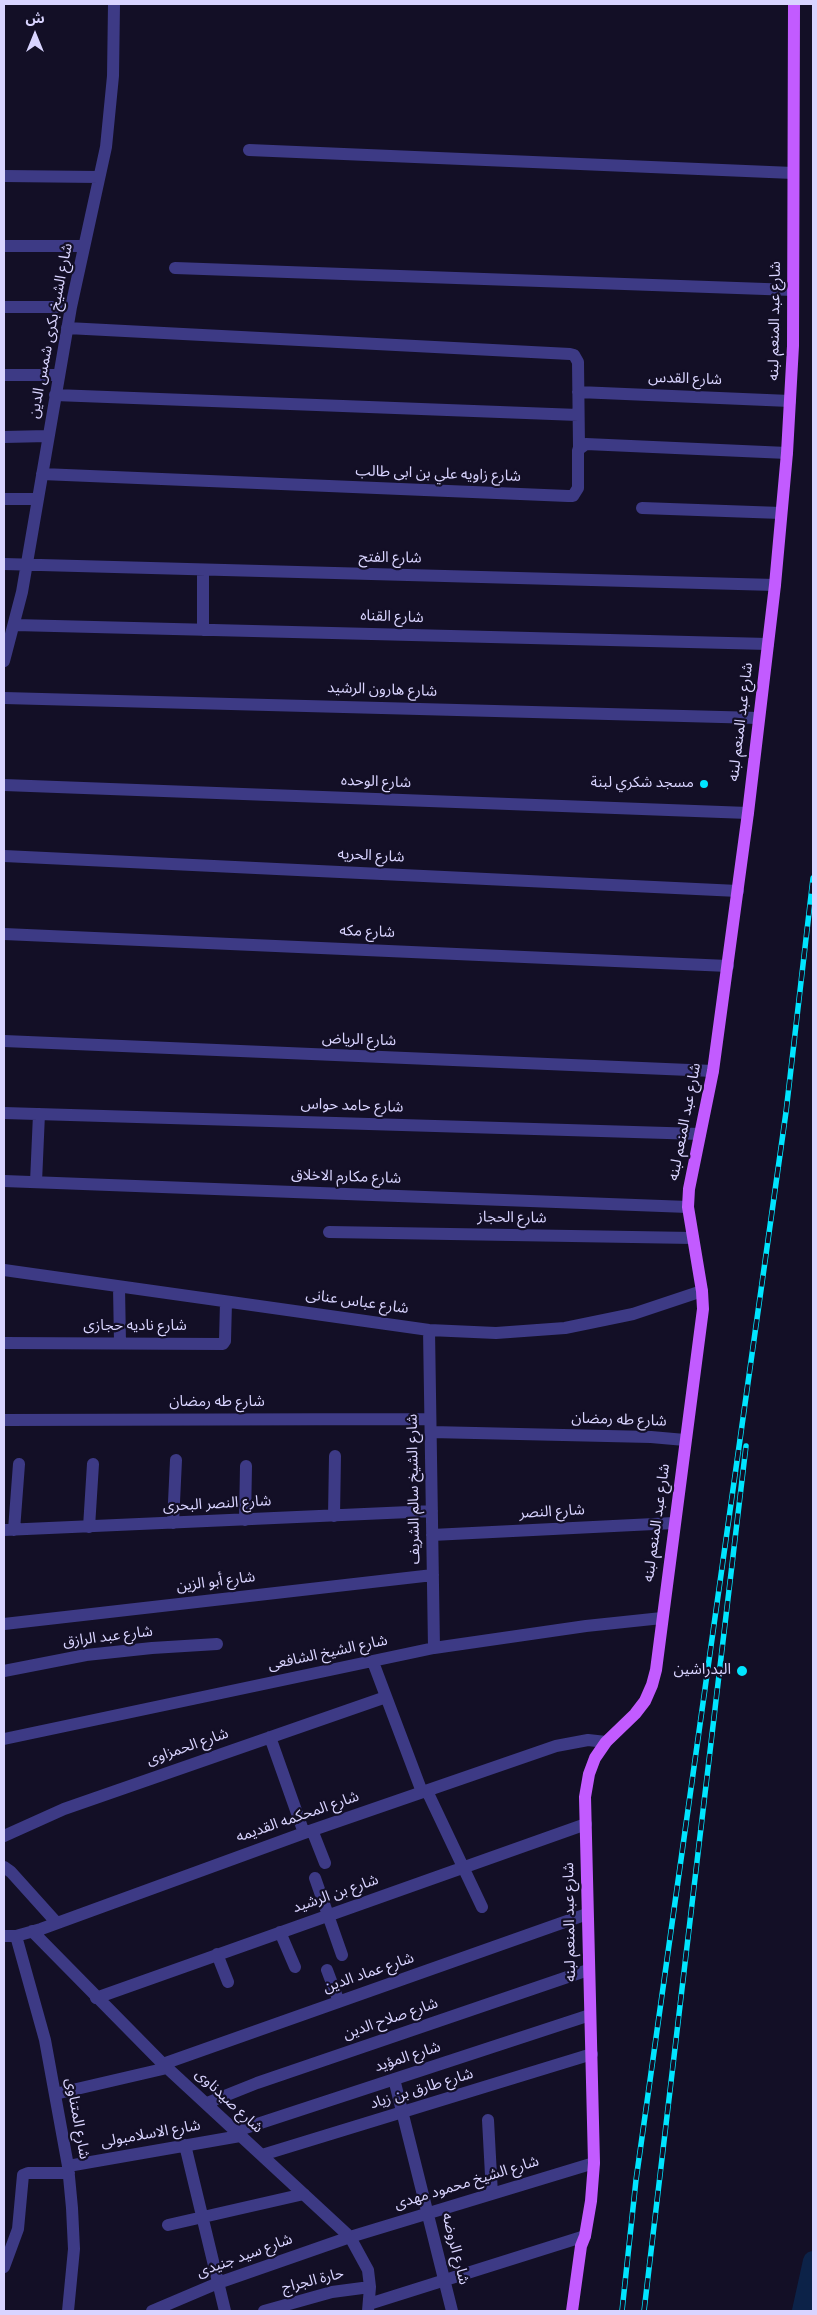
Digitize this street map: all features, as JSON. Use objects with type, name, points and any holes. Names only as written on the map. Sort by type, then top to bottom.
[{"type":"main road","name":"شارع عبد المنعم لبنه","points":[[572,2311],[581,2246],[585,2236],[594,2163],[585,1797],[589,1774],[595,1758],[606,1742],[635,1714],[645,1701],[652,1685],[702,1326],[702,1291],[688,1207],[691,1168],[713,1071],[748,813],[775,585],[790,401],[793,290],[794,4]]},
{"type":"street","name":"شارع الشيخ بكرى شمس الدين","points":[[4,661],[7,643],[15,625],[67,328],[99,178],[111,108],[114,4]]},
{"type":"street","points":[[249,150],[794,173]]},
{"type":"street","points":[[4,176],[99,178]]},
{"type":"street","points":[[4,246],[84,246]]},
{"type":"street","points":[[175,268],[793,290]]},
{"type":"street","points":[[4,307],[71,307]]},
{"type":"street","points":[[67,328],[570,354],[574,355],[578,362],[579,447],[586,444],[787,453]]},
{"type":"street","points":[[4,375],[59,375]]},
{"type":"street","name":"شارع القدس","points":[[578,392],[790,401]]},
{"type":"street","points":[[55,395],[578,415]]},
{"type":"street","points":[[4,437],[48,436]]},
{"type":"street","name":"شارع زاويه علي بن ابى طالب","points":[[42,474],[573,496],[578,488],[579,447]]},
{"type":"street","points":[[4,499],[38,499]]},
{"type":"street","points":[[642,508],[781,514]]},
{"type":"street","name":"شارع الفتح","points":[[4,564],[26,563],[203,570],[775,585]]},
{"type":"street","points":[[203,570],[203,630]]},
{"type":"street","name":"شارع القناه","points":[[15,625],[768,644]]},
{"type":"street","name":"شارع هارون الرشيد","points":[[4,698],[759,718]]},
{"type":"street","name":"شارع الوحده","points":[[4,785],[748,813]]},
{"type":"street","name":"شارع الحريه","points":[[4,856],[738,891]]},
{"type":"street","name":"شارع مكه","points":[[4,934],[728,966]]},
{"type":"street","name":"شارع الرياض","points":[[4,1041],[713,1071]]},
{"type":"street","name":"شارع حامد حواس","points":[[4,1113],[700,1134]]},
{"type":"street","points":[[36,1182],[40,1114]]},
{"type":"street","name":"شارع مكارم الاخلاق","points":[[4,1181],[688,1207]]},
{"type":"street","name":"شارع الحجاز","points":[[329,1232],[693,1238]]},
{"type":"street","name":"شارع عباس عنانى","points":[[4,1270],[429,1330],[496,1333],[565,1328],[633,1314],[702,1291]]},
{"type":"street","points":[[119,1287],[120,1343]]},
{"type":"street","name":"شارع ناديه حجازى","points":[[4,1343],[223,1344],[226,1341],[226,1302]]},
{"type":"street","name":"شارع الشيخ سالم الشريف","points":[[429,1330],[434,1648]]},
{"type":"street","name":"شارع طه رمضان","points":[[4,1420],[430,1426],[685,1440]]},
{"type":"street","points":[[334,1456],[334,1516]]},
{"type":"street","points":[[173,1523],[176,1460]]},
{"type":"street","points":[[9,1530],[19,1464]]},
{"type":"street","points":[[89,1527],[93,1464]]},
{"type":"street","points":[[246,1466],[246,1520]]},
{"type":"street","name":"شارع النصر البحرى","points":[[9,1530],[432,1511]]},
{"type":"street","name":"شارع النصر","points":[[432,1536],[674,1523]]},
{"type":"street","name":"شارع أبو الزين","points":[[4,1624],[432,1574]]},
{"type":"street","name":"شارع الشيخ الشافعى","points":[[4,1739],[434,1648],[586,1626],[662,1618]]},
{"type":"street","name":"شارع عبد الرازق","points":[[4,1671],[86,1655],[217,1644]]},
{"type":"street","points":[[373,1662],[424,1791],[482,1907]]},
{"type":"street","name":"شارع الحمزاوى","points":[[4,1836],[64,1809],[386,1697]]},
{"type":"street","points":[[270,1737],[308,1832],[324,1864]]},
{"type":"street","name":"شارع المحكمه القديمه","points":[[10,1936],[32,1931],[424,1791],[556,1746],[588,1740],[606,1742]]},
{"type":"street","name":"شارع بن الرشيد","points":[[96,1998],[586,1824]]},
{"type":"street","points":[[4,1867],[11,1872],[56,1922]]},
{"type":"street","points":[[315,1878],[342,1955]]},
{"type":"street","name":"شارع عماد الدين","points":[[55,2094],[165,2066],[587,1914]]},
{"type":"street","name":"شارع صيدناوى","points":[[32,1931],[165,2066],[350,2237],[368,2270],[370,2287],[368,2307]]},
{"type":"street","points":[[280,1932],[295,1967]]},
{"type":"street","name":"شارع المتناوى","points":[[10,1936],[32,1988],[55,2094],[68,2170],[74,2249],[68,2311]]},
{"type":"street","points":[[217,1954],[228,1982]]},
{"type":"street","points":[[327,1970],[339,2002]]},
{"type":"street","name":"شارع صلاح الدين","points":[[207,2103],[256,2083],[588,1970]]},
{"type":"street","name":"شارع المؤيد","points":[[238,2134],[394,2079],[590,2015]]},
{"type":"street","name":"شارع طارق بن زياد","points":[[262,2156],[592,2054]]},
{"type":"street","name":"شارع الروضه","points":[[394,2079],[452,2311]]},
{"type":"street","points":[[488,2120],[492,2194]]},
{"type":"street","name":"شارع الاسلامبولى","points":[[4,2267],[18,2229],[23,2175],[68,2170],[238,2134]]},
{"type":"street","points":[[185,2145],[225,2311]]},
{"type":"street","name":"شارع الشيخ محمود مهدى","points":[[350,2237],[594,2163]]},
{"type":"street","points":[[168,2226],[304,2194]]},
{"type":"street","points":[[368,2307],[585,2236]]},
{"type":"street","name":"شارع سيد جنيدى","points":[[152,2311],[218,2283],[350,2237]]},
{"type":"street","name":"حارة الجراج","points":[[264,2311],[332,2292],[370,2287]]},
{"type":"waterway","points":[[802,2311],[813,2261]]},
{"type":"railway","points":[[622,2311],[636,2180],[786,1112],[813,878]]},
{"type":"railway","points":[[644,2311],[746,1446]]},
{"type":"place","name":"مسجد شكري لبنة","points":[[704,784]]},
{"type":"place","name":"البدراشين","points":[[742,1671]]}]
